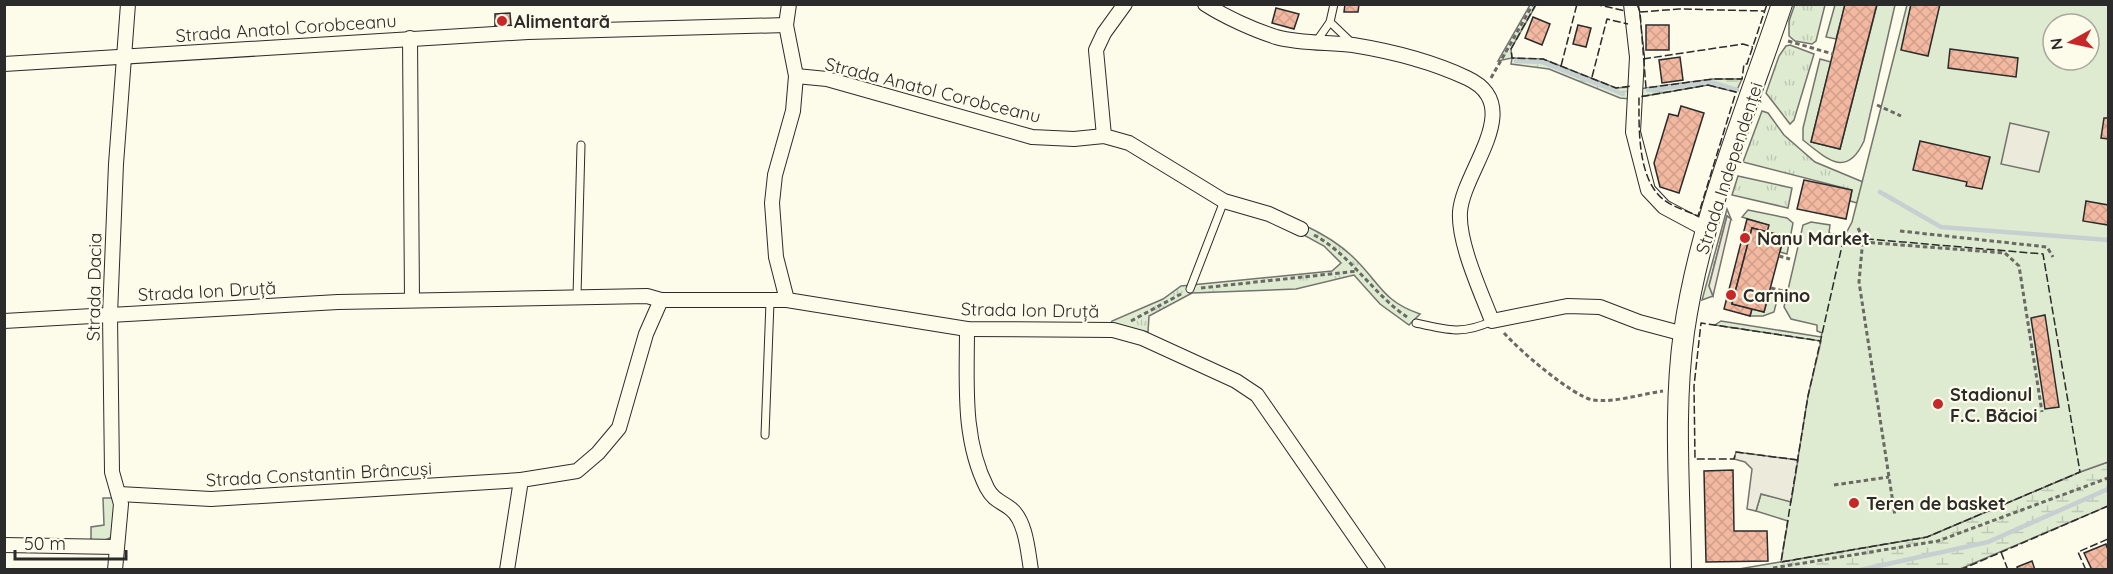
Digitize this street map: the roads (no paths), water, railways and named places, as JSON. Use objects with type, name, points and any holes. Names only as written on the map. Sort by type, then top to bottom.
[{"type":"main road","name":"Strada Independenței","points":[[1681,570],[1679,388],[1689,300],[1707,230],[1782,4]]},
{"type":"street","name":"Strada Dacia","points":[[115,570],[122,504],[112,472],[110,315],[116,164],[128,4]]},
{"type":"street","points":[[787,300],[776,257],[772,203],[775,175],[793,111],[796,76],[786,26],[789,4]]},
{"type":"street","points":[[1104,136],[1096,50],[1104,33],[1125,4]]},
{"type":"street","points":[[1205,4],[1276,36],[1355,46],[1444,68],[1470,80],[1484,90],[1490,98],[1493,116],[1490,133],[1460,212],[1465,241],[1492,321],[1567,306],[1600,307],[1639,322],[1684,334]]},
{"type":"street","points":[[1631,4],[1637,57],[1633,132],[1648,190],[1664,207],[1707,230]]},
{"type":"street","name":"Strada Anatol Corobceanu","points":[[4,64],[528,32],[786,26]]},
{"type":"street","points":[[410,39],[412,300]]},
{"type":"street","name":"Strada Anatol Corobceanu","points":[[796,76],[827,79],[1032,137],[1074,139],[1104,136],[1129,143],[1224,201],[1269,214],[1301,229]]},
{"type":"street","name":"Strada Ion Druță","points":[[4,321],[412,300],[647,296],[661,300],[770,302],[787,300],[967,329],[1113,330],[1142,338],[1191,359],[1257,394],[1378,570]]},
{"type":"street","name":"Strada Constantin Brâncuși","points":[[119,494],[211,499],[521,480],[577,471],[598,453],[619,428],[646,334],[661,300]]},
{"type":"street","points":[[967,329],[969,434],[986,487],[994,501],[1011,509],[1019,519],[1032,570]]},
{"type":"street","points":[[507,570],[521,480]]},
{"type":"street","points":[[4,545],[116,547]]},
{"type":"lane","points":[[1316,42],[1330,22],[1334,4]]},
{"type":"lane","points":[[1330,22],[1355,46]]},
{"type":"lane","points":[[577,296],[581,145]]},
{"type":"lane","points":[[1190,289],[1224,201]]},
{"type":"lane","points":[[765,435],[765,368],[770,302]]},
{"type":"lane","points":[[1416,323],[1446,330],[1473,331],[1492,321]]},
{"type":"waterway","points":[[1516,61],[1542,62],[1623,94]]},
{"type":"waterway","points":[[1648,90],[1711,82],[1737,90]]},
{"type":"waterway","points":[[1880,192],[1941,227],[2108,240]]},
{"type":"waterway","points":[[1860,570],[1988,542],[2108,489]]},
{"type":"place","name":"Alimentară","points":[[502,21]]},
{"type":"place","name":"Nanu Market","points":[[1745,238]]},
{"type":"place","name":"Carnino","points":[[1731,295]]},
{"type":"place","name":"Stadionul F.C. Băcioi","points":[[1938,404]]},
{"type":"place","name":"Teren de basket","points":[[1854,503]]}]
